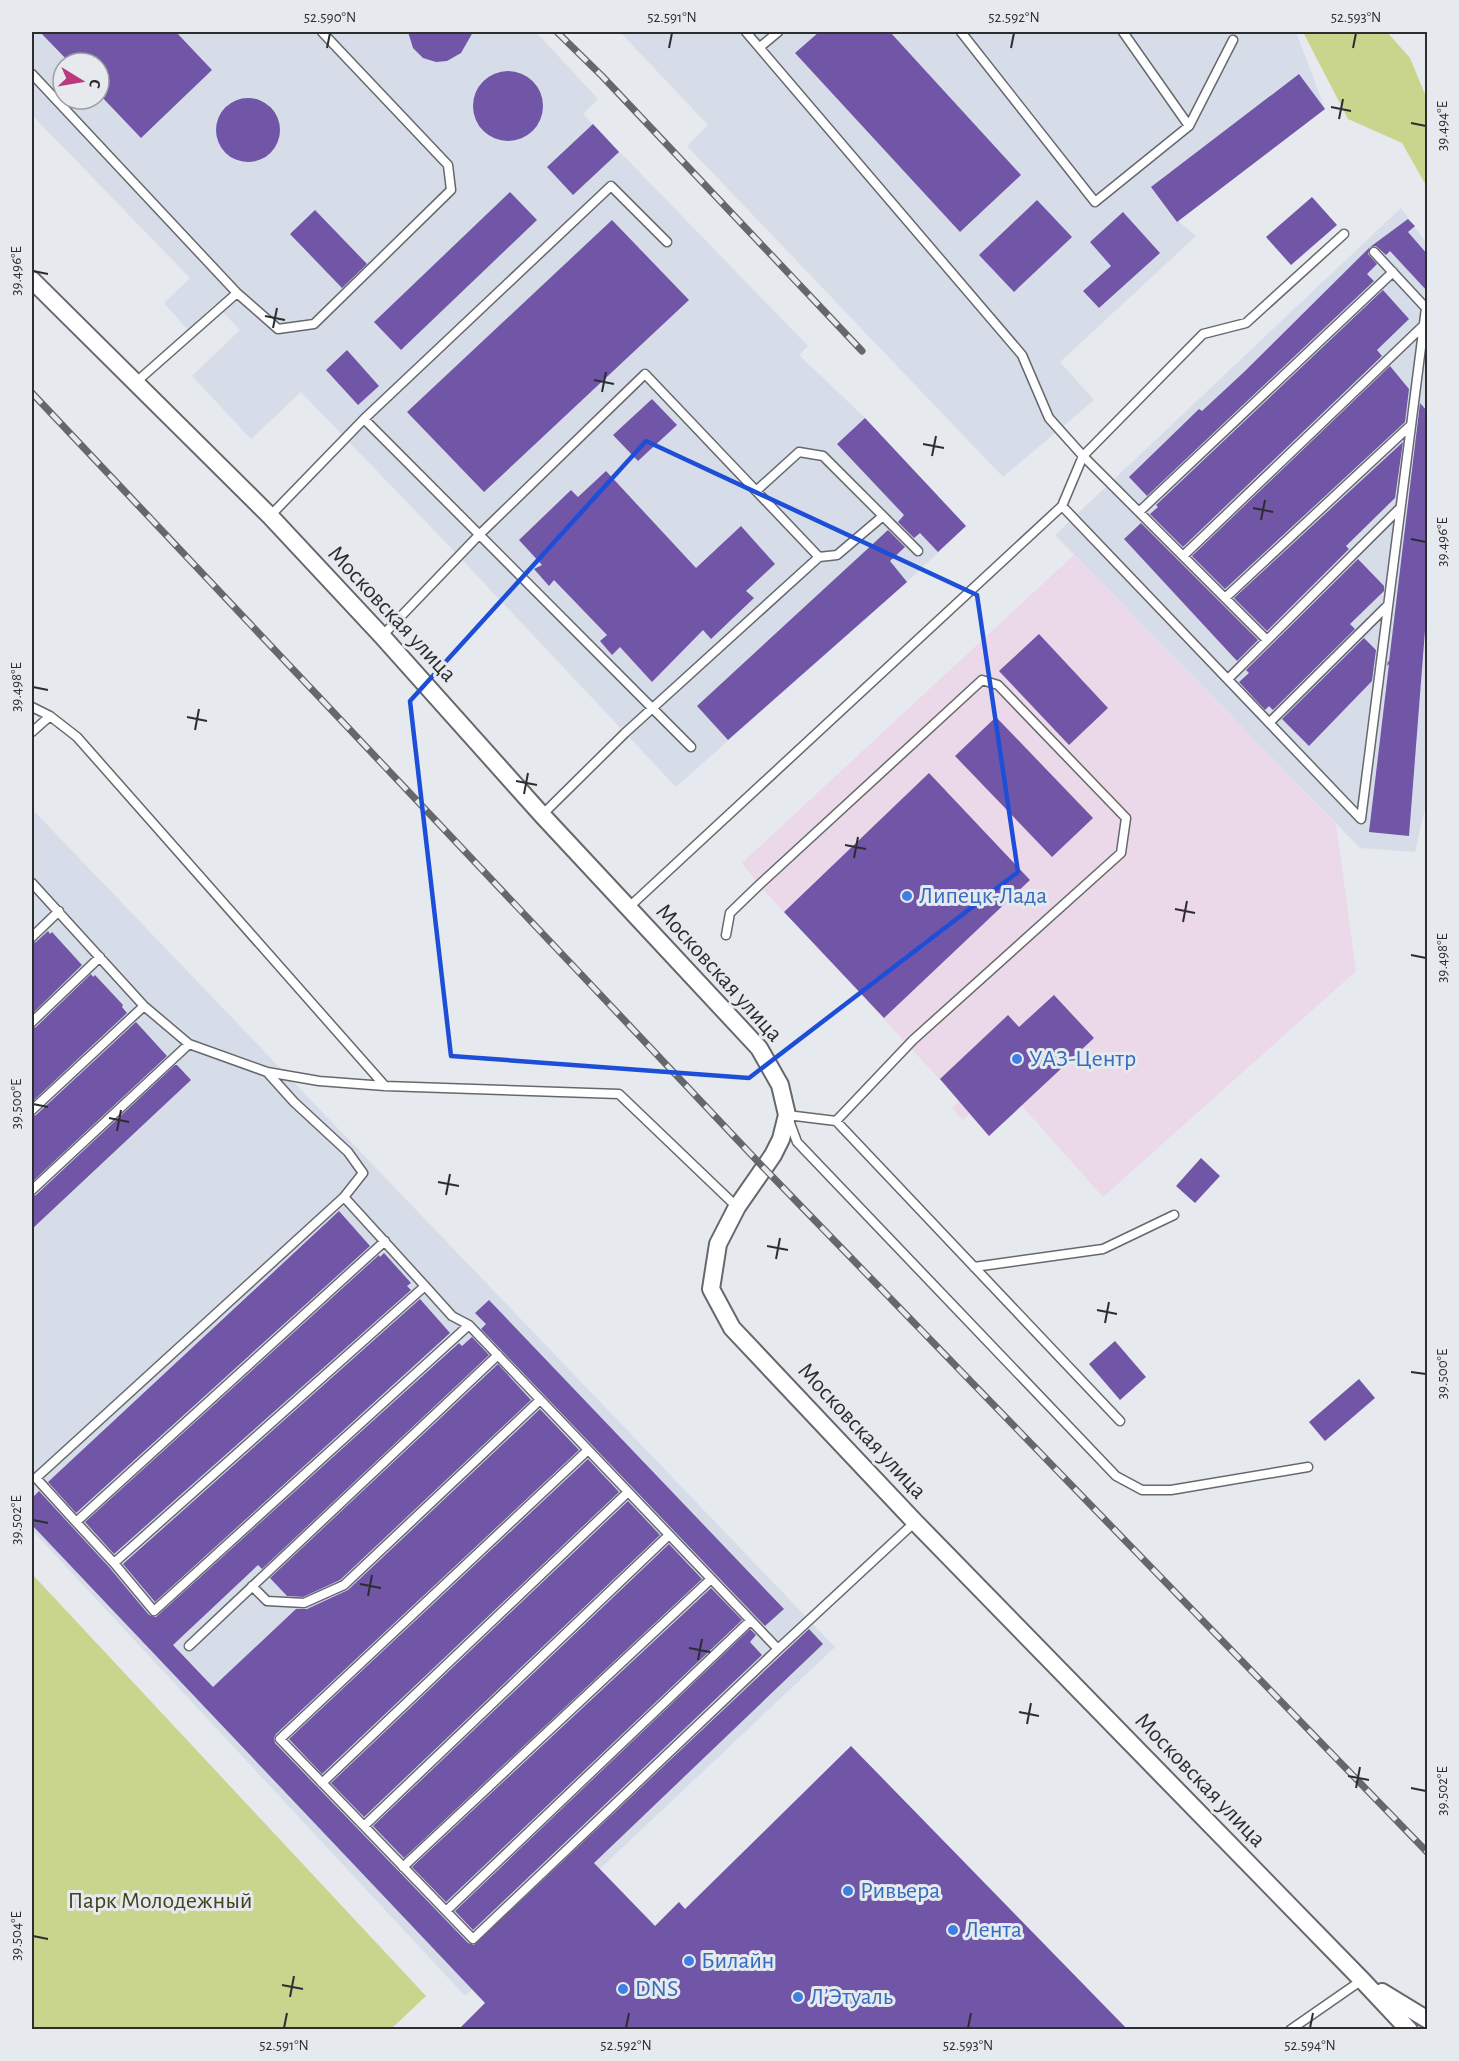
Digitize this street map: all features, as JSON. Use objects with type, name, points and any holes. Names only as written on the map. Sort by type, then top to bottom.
[{"type":"street","name":"Московская улица","points":[[32,280],[270,516],[382,636],[542,815],[759,1048],[780,1085],[787,1115],[781,1139],[773,1155],[736,1206],[718,1244],[711,1289],[732,1328],[915,1522],[1409,2030]]},
{"type":"street","name":"Московская улица","points":[[1362,1980],[1428,2020]]},
{"type":"lane","points":[[32,74],[237,293],[278,329],[314,324],[452,190],[448,165],[322,32]]},
{"type":"lane","points":[[746,32],[1022,355],[1049,418],[1083,456],[1267,640]]},
{"type":"lane","points":[[760,47],[778,32]]},
{"type":"lane","points":[[961,32],[1095,202],[1189,126],[1233,40]]},
{"type":"lane","points":[[1123,32],[1189,126]]},
{"type":"lane","points":[[270,516],[364,419],[611,186],[667,242]]},
{"type":"lane","points":[[628,908],[1062,506],[1083,456],[1203,334],[1246,323],[1344,234]]},
{"type":"lane","points":[[1062,506],[1361,819],[1426,309],[1374,252]]},
{"type":"lane","points":[[1140,512],[1393,272]]},
{"type":"lane","points":[[135,383],[237,293]]},
{"type":"lane","points":[[1183,556],[1424,324]]},
{"type":"lane","points":[[382,636],[479,535],[645,374],[819,557]]},
{"type":"lane","points":[[364,419],[691,747]]},
{"type":"lane","points":[[1225,598],[1411,424]]},
{"type":"lane","points":[[756,491],[799,452],[823,456],[918,550]]},
{"type":"lane","points":[[1228,679],[1400,508]]},
{"type":"lane","points":[[542,815],[652,709],[819,557],[837,555],[883,516]]},
{"type":"lane","points":[[1269,723],[1389,604]]},
{"type":"lane","points":[[726,935],[730,913],[982,680],[998,685],[1126,818],[1121,853],[913,1040],[836,1121]]},
{"type":"lane","points":[[32,706],[50,716],[77,737],[385,1086]]},
{"type":"lane","points":[[32,732],[50,716]]},
{"type":"lane","points":[[32,884],[144,1006],[189,1044],[267,1072],[319,1082],[619,1094],[736,1206]]},
{"type":"lane","points":[[32,937],[59,911]]},
{"type":"lane","points":[[32,1022],[100,957]]},
{"type":"lane","points":[[32,1110],[144,1006]]},
{"type":"lane","points":[[32,1190],[189,1044]]},
{"type":"lane","points":[[267,1072],[294,1102],[348,1152],[363,1173],[344,1197],[36,1478],[114,1563],[154,1611],[470,1325]]},
{"type":"lane","points":[[1120,1421],[836,1121],[787,1115],[797,1142],[1116,1476],[1142,1490],[1171,1490],[1308,1467]]},
{"type":"lane","points":[[344,1197],[452,1316],[470,1325],[778,1649]]},
{"type":"lane","points":[[974,1267],[1103,1249],[1174,1215]]},
{"type":"lane","points":[[76,1521],[385,1241]]},
{"type":"lane","points":[[114,1563],[425,1286]]},
{"type":"lane","points":[[189,1646],[498,1355]]},
{"type":"lane","points":[[252,1586],[267,1601],[304,1603],[344,1585],[540,1400]]},
{"type":"lane","points":[[588,1450],[280,1739],[473,1939],[915,1522]]},
{"type":"lane","points":[[322,1783],[628,1492]]},
{"type":"lane","points":[[364,1826],[669,1536]]},
{"type":"lane","points":[[403,1867],[711,1579]]},
{"type":"lane","points":[[446,1911],[750,1620]]},
{"type":"lane","points":[[1290,2030],[1362,1980]]},
{"type":"highlighted area","points":[[646,441],[977,595],[1018,872],[749,1078],[451,1056],[410,701]]},
{"type":"shaded area","points":[[32,32],[536,32],[598,99],[583,114],[808,346],[799,355],[865,418],[966,526],[907,582],[676,787],[301,392],[251,439],[192,376],[240,330],[215,304],[188,330],[164,303],[190,278],[32,115]]},
{"type":"shaded area","points":[[620,32],[1296,32],[1325,109],[1178,221],[1196,236],[1060,362],[1094,400],[1003,477],[687,146],[708,125]]},
{"type":"shaded area","points":[[1401,208],[1428,245],[1428,795],[1415,852],[1360,848],[1055,535]]},
{"type":"shaded area","points":[[1074,555],[1336,824],[1356,971],[1103,1197],[1022,1106],[989,1136],[969,1114],[963,1120],[952,1108],[960,1101],[759,885],[742,863]]},
{"type":"shaded area","points":[[32,809],[835,1647],[465,1996],[32,1530]]},
{"type":"green space","points":[[1303,32],[1387,32],[1410,58],[1427,99],[1427,187],[1402,143],[1348,119]]},
{"type":"green space","name":"Парк Молодежный","points":[[32,1574],[426,1996],[391,2029],[32,2029]]},
{"type":"building","points":[[40,32],[176,32],[212,70],[141,138],[111,107],[111,51],[58,51]]},
{"type":"building","points":[[408,32],[473,32],[461,53],[447,61],[436,62],[423,58],[413,48]]},
{"type":"building","points":[[819,32],[890,32],[1021,175],[960,232],[795,53]]},
{"type":"building","points":[[515,71],[528,77],[537,86],[541,92],[543,106],[541,120],[533,131],[522,139],[501,141],[483,131],[475,120],[473,99],[483,81],[494,73]]},
{"type":"building","points":[[1299,74],[1325,109],[1177,222],[1151,187]]},
{"type":"building","points":[[242,98],[254,98],[271,107],[278,118],[280,130],[278,142],[271,153],[254,162],[242,162],[230,157],[221,148],[216,136],[216,124],[221,112],[230,103]]},
{"type":"building","points":[[593,124],[619,152],[573,195],[547,167]]},
{"type":"building","points":[[510,192],[537,220],[401,350],[374,322]]},
{"type":"building","points":[[1312,197],[1337,225],[1291,265],[1266,237]]},
{"type":"building","points":[[1037,200],[1072,237],[1014,292],[979,255]]},
{"type":"building","points":[[315,210],[367,264],[342,288],[290,234]]},
{"type":"building","points":[[1123,212],[1160,253],[1099,308],[1083,291],[1111,266],[1090,242]]},
{"type":"building","points":[[1408,219],[1415,226],[1408,232],[1428,255],[1428,292],[1390,251],[1386,255],[1376,246],[1370,247]]},
{"type":"building","points":[[612,220],[689,300],[484,492],[407,412]]},
{"type":"building","points":[[1370,247],[1368,254],[1377,264],[1367,274],[1374,281],[1147,496],[1129,477],[1199,409],[1202,411],[1244,372]]},
{"type":"building","points":[[1383,290],[1409,319],[1377,350],[1382,356],[1183,547],[1150,514],[1158,507],[1156,505]]},
{"type":"building","points":[[347,350],[379,386],[358,405],[326,370]]},
{"type":"building","points":[[1390,366],[1409,389],[1405,422],[1225,589],[1192,556]]},
{"type":"building","points":[[652,399],[677,425],[638,461],[613,435]]},
{"type":"building","points":[[1420,403],[1428,412],[1428,592],[1409,836],[1369,832]]},
{"type":"building","points":[[865,418],[966,526],[938,552],[920,533],[914,538],[898,522],[904,515],[837,444]]},
{"type":"building","points":[[1403,442],[1395,498],[1346,546],[1349,549],[1267,631],[1234,598]]},
{"type":"building","points":[[606,471],[696,568],[741,526],[775,564],[746,591],[754,598],[711,639],[703,630],[652,682],[620,647],[612,655],[600,641],[607,635],[554,580],[549,586],[534,569],[542,565],[519,540],[571,490],[578,497]]},
{"type":"building","points":[[1141,523],[1258,640],[1237,661],[1124,539]]},
{"type":"building","points":[[888,530],[905,547],[890,561],[907,582],[728,740],[697,706]]},
{"type":"building","points":[[1358,559],[1384,586],[1384,591],[1350,624],[1355,629],[1273,710],[1269,706],[1265,710],[1239,682],[1249,673],[1246,670]]},
{"type":"building","points":[[1039,634],[1108,708],[1069,745],[999,671]]},
{"type":"building","points":[[1364,638],[1376,650],[1372,681],[1309,746],[1282,719]]},
{"type":"building","points":[[996,717],[1093,818],[1052,857],[955,756]]},
{"type":"building","name":"Липецк-Лада","points":[[929,773],[1030,880],[884,1018],[784,912]]},
{"type":"building","points":[[48,931],[50,934],[52,932],[82,965],[32,1014],[32,943]]},
{"type":"building","points":[[91,974],[93,977],[95,975],[123,1005],[127,1013],[32,1102],[32,1028],[36,1027]]},
{"type":"building","name":"УАЗ-Центр","points":[[1054,995],[1094,1038],[989,1136],[940,1079],[1008,1015],[1019,1027]]},
{"type":"building","points":[[136,1022],[167,1056],[32,1182],[32,1116],[36,1115]]},
{"type":"building","points":[[175,1065],[191,1080],[32,1229],[32,1196],[36,1195]]},
{"type":"building","points":[[1201,1158],[1220,1176],[1195,1203],[1176,1186]]},
{"type":"building","points":[[339,1211],[370,1246],[76,1513],[48,1482]]},
{"type":"building","points":[[384,1253],[411,1283],[407,1286],[411,1290],[114,1554],[85,1522],[379,1255],[380,1257]]},
{"type":"building","points":[[420,1299],[450,1333],[155,1602],[123,1564]]},
{"type":"building","points":[[489,1300],[784,1609],[765,1626],[481,1329],[486,1324],[475,1313]]},
{"type":"building","points":[[472,1337],[489,1355],[262,1569],[258,1565],[173,1645],[213,1687],[296,1609],[307,1609],[348,1590],[540,1409],[579,1450],[276,1734],[275,1743],[468,1943],[474,1945],[809,1629],[823,1644],[594,1863],[655,1926],[679,1902],[685,1909],[851,1746],[1128,2030],[458,2030],[485,2003],[32,1525],[32,1498],[39,1491],[109,1567],[149,1615],[156,1617],[459,1343],[462,1346]]},
{"type":"building","points":[[1115,1341],[1146,1377],[1120,1400],[1089,1364]]},
{"type":"building","points":[[498,1364],[531,1400],[340,1580],[303,1597],[287,1596],[270,1578]]},
{"type":"building","points":[[1359,1379],[1375,1398],[1325,1441],[1309,1422]]},
{"type":"building","points":[[588,1459],[619,1492],[322,1774],[289,1739]]},
{"type":"building","points":[[628,1501],[660,1535],[364,1817],[331,1783]]},
{"type":"building","points":[[669,1544],[702,1579],[404,1858],[373,1826]]},
{"type":"building","points":[[711,1588],[742,1620],[446,1902],[412,1867]]},
{"type":"building","points":[[750,1629],[756,1635],[750,1642],[762,1655],[473,1930],[455,1911]]},
{"type":"railway","points":[[557,32],[602,76],[862,351]]},
{"type":"railway","points":[[32,393],[763,1167],[1428,1853]]},
{"type":"place","name":"Липецк-Лада","points":[[907,896]]},
{"type":"place","name":"УАЗ-Центр","points":[[1017,1059]]},
{"type":"place","name":"Ривьера","points":[[848,1891]]},
{"type":"place","name":"Лента","points":[[953,1930]]},
{"type":"place","name":"Билайн","points":[[689,1961]]},
{"type":"place","name":"DNS","points":[[623,1989]]},
{"type":"place","name":"Л’Этуаль","points":[[798,1997]]}]
